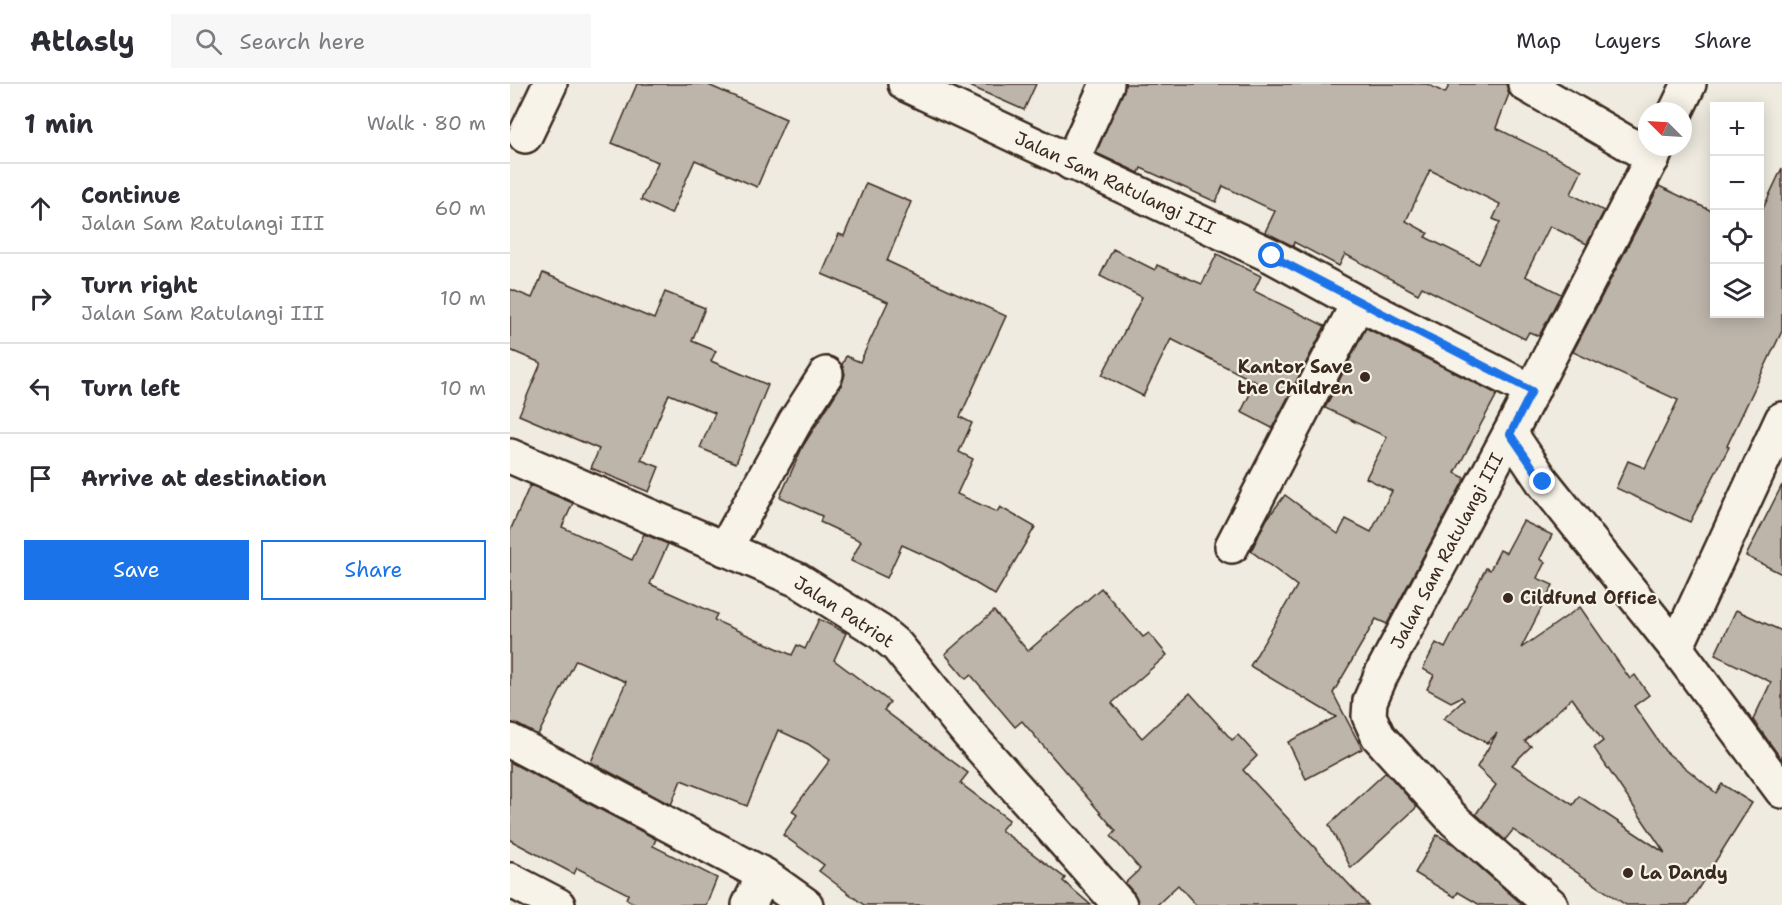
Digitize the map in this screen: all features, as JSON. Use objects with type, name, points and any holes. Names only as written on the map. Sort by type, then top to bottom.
[{"type":"street","points":[[525,136],[550,84]]},
{"type":"street","name":"Jalan Sam Ratulangi III","points":[[905,84],[1272,256],[1532,391],[1382,674],[1370,701],[1369,716],[1378,736],[1454,820],[1551,905]]},
{"type":"street","points":[[1071,163],[1107,84]]},
{"type":"street","points":[[1525,84],[1638,144]]},
{"type":"street","points":[[1680,102],[1689,84]]},
{"type":"street","points":[[1532,391],[1654,156]]},
{"type":"street","points":[[1232,546],[1359,303]]},
{"type":"street","points":[[725,549],[795,422],[826,374]]},
{"type":"street","points":[[1676,648],[1782,419]]},
{"type":"street","points":[[1510,434],[1543,482],[1676,648],[1782,791]]},
{"type":"street","name":"Jalan Patriot","points":[[510,456],[798,580],[879,631],[897,646],[968,733],[1120,905]]},
{"type":"street","points":[[510,741],[764,875],[806,905]]},
{"type":"street","points":[[749,905],[764,875]]},
{"type":"street","points":[[510,880],[558,905]]},
{"type":"building","points":[[637,84],[706,84],[786,119],[757,187],[695,160],[671,214],[641,200],[658,162],[612,143]]},
{"type":"building","points":[[965,84],[1036,84],[1024,110]]},
{"type":"building","points":[[1125,84],[1427,84],[1445,93],[1450,84],[1506,84],[1509,94],[1496,128],[1582,170],[1571,194],[1604,211],[1587,244],[1550,226],[1525,276],[1561,294],[1539,336],[1529,332],[1525,339],[1422,287],[1418,294],[1345,254],[1339,266],[1294,242],[1293,246],[1265,232],[1275,211],[1223,186],[1216,202],[1141,168],[1139,173],[1096,153]],"holes":[[[1430,170],[1500,204],[1493,219],[1500,222],[1479,264],[1425,237],[1428,233],[1406,221]]]},
{"type":"building","points":[[1782,168],[1782,331],[1727,446],[1729,447],[1690,522],[1616,488],[1628,461],[1645,468],[1678,400],[1573,352],[1659,186],[1710,210],[1710,318],[1764,318],[1764,206]]},
{"type":"building","points":[[866,183],[911,202],[887,261],[1006,316],[960,417],[972,423],[959,452],[973,459],[957,494],[997,512],[1000,507],[1035,527],[995,595],[942,563],[902,545],[887,578],[851,561],[861,541],[820,522],[822,516],[780,497],[803,446],[842,384],[845,374],[842,365],[846,356],[860,362],[888,302],[822,274],[839,234],[844,236]]},
{"type":"building","points":[[1113,249],[1155,270],[1157,265],[1202,284],[1217,254],[1261,276],[1254,291],[1325,326],[1272,428],[1241,412],[1256,382],[1171,339],[1143,396],[1102,375],[1142,297],[1100,276]]},
{"type":"building","points":[[543,273],[654,319],[665,292],[705,308],[692,341],[716,351],[711,361],[768,385],[736,463],[700,448],[715,413],[669,394],[641,460],[659,467],[649,492],[591,468],[599,449],[519,415],[541,363],[510,350],[510,289],[532,298]]},
{"type":"building","points":[[1366,328],[1497,394],[1455,473],[1465,478],[1387,624],[1376,619],[1333,693],[1362,749],[1306,779],[1288,742],[1336,717],[1250,666],[1297,586],[1251,551],[1267,519],[1285,495],[1338,534],[1346,519],[1371,532],[1392,491],[1366,478],[1387,437],[1325,408]]},
{"type":"building","points":[[530,485],[573,503],[562,527],[632,560],[644,534],[668,544],[650,584],[717,614],[714,620],[792,655],[797,645],[805,649],[819,619],[846,633],[834,660],[890,702],[884,710],[968,773],[960,783],[1009,820],[1001,830],[1065,878],[1063,881],[1091,905],[864,905],[819,871],[824,865],[783,835],[797,815],[792,811],[830,760],[808,744],[778,730],[747,806],[681,780],[671,805],[591,762],[626,682],[576,660],[538,735],[510,722],[510,531]]},
{"type":"building","points":[[1782,485],[1782,574],[1746,556]]},
{"type":"building","points":[[1523,521],[1552,535],[1540,559],[1545,562],[1537,578],[1553,585],[1521,648],[1580,607],[1630,679],[1635,675],[1649,695],[1634,706],[1665,751],[1716,793],[1722,784],[1752,803],[1688,905],[1626,905],[1513,830],[1505,840],[1476,814],[1496,785],[1477,767],[1497,733],[1487,743],[1443,719],[1464,700],[1461,697],[1451,702],[1427,689],[1434,675],[1423,669],[1436,643],[1445,648],[1486,568],[1490,570],[1500,550],[1506,553]],"holes":[[[1572,698],[1603,741],[1594,748],[1665,853],[1579,796],[1573,805],[1512,765],[1531,746],[1525,741]]]},
{"type":"building","points":[[1101,588],[1143,637],[1149,633],[1167,655],[1112,703],[1142,738],[1190,693],[1232,740],[1238,735],[1257,756],[1243,770],[1368,905],[1196,905],[1178,885],[1157,905],[1138,905],[1134,893],[1125,883],[1140,869],[1111,836],[1116,831],[1022,721],[1015,727],[971,675],[966,679],[945,654],[994,611],[1028,651]]},
{"type":"building","points":[[1736,610],[1782,631],[1782,760],[1753,720],[1771,682],[1715,655]]},
{"type":"building","points":[[510,762],[656,839],[653,846],[717,878],[706,905],[638,905],[626,899],[628,894],[577,868],[574,874],[510,840]]},
{"type":"building","points":[[1386,772],[1417,807],[1351,868],[1329,825]]},
{"type":"building","points":[[1437,835],[1453,844],[1523,905],[1480,905],[1458,892],[1455,897],[1415,873]]},
{"type":"place","name":"Kantor Save the Children","points":[[1365,377]]},
{"type":"place","name":"Cildfund Office","points":[[1508,598]]},
{"type":"place","name":"La Dandy","points":[[1628,873]]},
{"type":"route","points":[[1272,256],[1532,391],[1510,434],[1543,482]]}]
